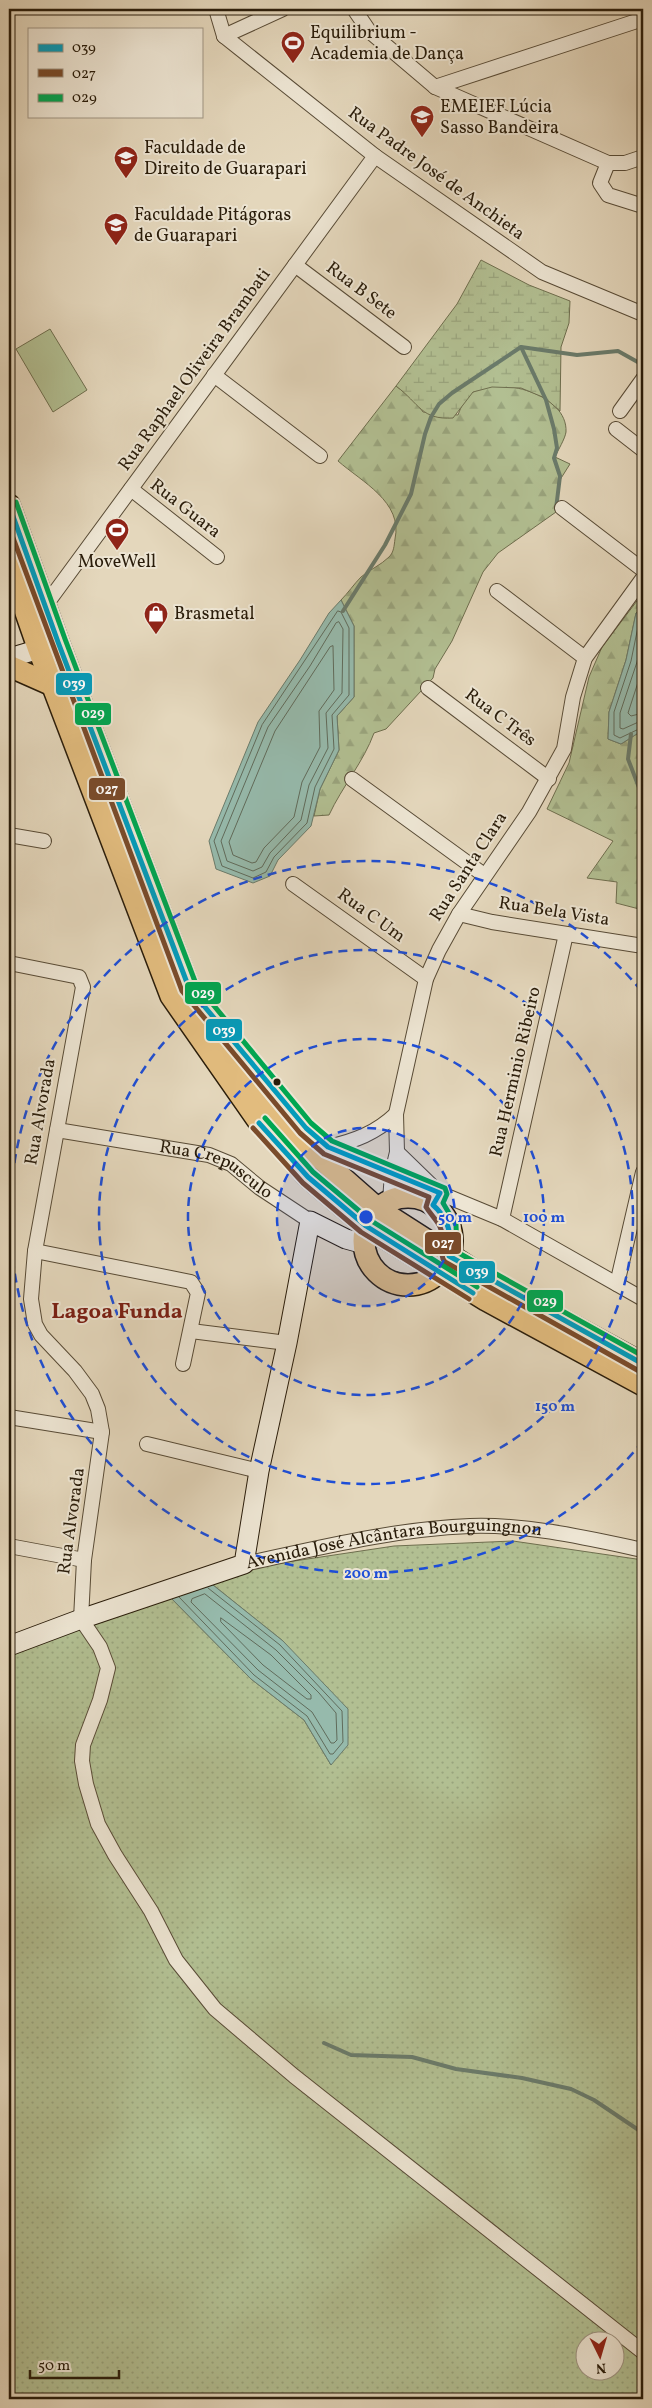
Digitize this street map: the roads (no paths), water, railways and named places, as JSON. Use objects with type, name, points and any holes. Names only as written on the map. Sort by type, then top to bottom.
[{"type":"main road","points":[[9,505],[46,632],[189,988],[271,1115],[384,1205],[444,1264],[536,1329],[643,1385]]},
{"type":"main road","points":[[9,564],[46,632],[52,685],[171,996],[259,1122],[308,1177],[365,1235],[484,1277],[643,1364]]},
{"type":"main road","points":[[9,666],[52,685]]},
{"type":"main road","points":[[414,1198],[436,1199],[449,1225],[452,1238],[444,1264],[428,1280],[405,1285],[391,1282],[378,1274],[372,1266],[365,1235],[384,1205],[414,1198]]},
{"type":"street","points":[[216,9],[224,36],[284,9]]},
{"type":"street","points":[[354,9],[369,31],[435,87],[608,163],[625,163],[643,157]]},
{"type":"street","points":[[435,87],[643,19]]},
{"type":"street","name":"Rua Padre José de Anchieta","points":[[224,36],[375,156],[542,272],[643,314]]},
{"type":"street","name":"Rua Raphael Oliveira Brambati","points":[[46,632],[131,490],[375,156]]},
{"type":"street","points":[[608,163],[600,183],[608,195],[643,206]]},
{"type":"street","name":"Rua B Sete","points":[[295,266],[404,347]]},
{"type":"street","points":[[214,375],[320,456]]},
{"type":"street","points":[[620,412],[643,379]]},
{"type":"street","points":[[616,429],[643,450]]},
{"type":"street","name":"Rua Guara","points":[[131,490],[217,558]]},
{"type":"street","points":[[562,508],[643,570]]},
{"type":"street","name":"Rua Santa Clara","points":[[384,1205],[397,1152],[396,1114],[426,979],[438,950],[459,914],[548,779],[564,749],[573,697],[585,658],[643,578]]},
{"type":"street","points":[[497,591],[585,658]]},
{"type":"street","points":[[9,653],[46,632]]},
{"type":"street","points":[[9,658],[46,632]]},
{"type":"street","name":"Rua C Três","points":[[428,688],[548,779]]},
{"type":"street","points":[[352,779],[484,875]]},
{"type":"street","points":[[9,835],[44,841]]},
{"type":"street","name":"Rua C Um","points":[[293,884],[426,979]]},
{"type":"street","name":"Rua Bela Vista","points":[[459,914],[492,922],[643,946]]},
{"type":"street","name":"Rua Herminio Ribeiro","points":[[502,1219],[566,934]]},
{"type":"street","name":"Rua Alvorada","points":[[9,963],[79,977],[83,988],[35,1251],[30,1299],[35,1324],[40,1335],[85,1383],[98,1409],[102,1432],[84,1560],[81,1619]]},
{"type":"street","points":[[189,988],[306,1128],[328,1147],[392,1173],[436,1199],[502,1219],[643,1299]]},
{"type":"street","points":[[328,1147],[353,1142],[369,1134],[396,1114]]},
{"type":"street","name":"Rua Crepusculo","points":[[57,1130],[208,1155],[231,1164],[260,1188],[310,1221],[346,1239],[365,1235]]},
{"type":"street","points":[[397,1152],[436,1199]]},
{"type":"street","points":[[617,1284],[643,1172]]},
{"type":"street","points":[[244,1564],[259,1471],[287,1343],[310,1221]]},
{"type":"street","points":[[35,1251],[191,1282],[198,1293],[183,1364]]},
{"type":"street","points":[[191,1331],[287,1343]]},
{"type":"street","points":[[9,1417],[102,1432]]},
{"type":"street","points":[[147,1444],[259,1471]]},
{"type":"street","name":"Avenida José Alcântara Bourguingnon","points":[[9,1646],[81,1619],[244,1564],[350,1541],[470,1526],[528,1528],[643,1550]]},
{"type":"street","points":[[9,1546],[84,1560]]},
{"type":"street","points":[[81,1619],[100,1646],[108,1668],[100,1700],[83,1744],[82,1761],[92,1806],[115,1855],[151,1911],[176,1960],[195,1986],[215,2009],[294,2076],[643,2352]]},
{"type":"water","points":[[341,600],[354,626],[354,697],[337,716],[339,750],[320,789],[311,826],[278,860],[270,876],[253,883],[216,869],[209,841],[258,722],[329,613]]},
{"type":"water","points":[[643,610],[643,730],[621,744],[608,739],[609,712],[626,660],[636,613]]},
{"type":"water","points":[[208,1581],[283,1641],[348,1709],[348,1745],[331,1765],[304,1720],[251,1679],[168,1595]]},
{"type":"waterway","points":[[521,347],[546,400],[554,429],[557,448],[554,458],[560,476],[556,509]]},
{"type":"waterway","points":[[343,611],[385,545],[411,494],[425,434],[431,417],[439,404],[452,393],[521,347],[577,355],[618,351],[643,365]]},
{"type":"waterway","points":[[631,734],[628,759],[643,798]]},
{"type":"waterway","points":[[324,2043],[351,2055],[412,2057],[456,2069],[522,2078],[571,2089],[594,2100],[643,2133]]},
{"type":"place","name":"Equilibrium - Academia de Dança","points":[[293,64]]},
{"type":"place","name":"EMEIEF Lúcia Sasso Bandeira","points":[[422,138]]},
{"type":"place","name":"Faculdade de Direito de Guarapari","points":[[126,179]]},
{"type":"place","name":"Faculdade Pitágoras de Guarapari","points":[[116,246]]},
{"type":"place","name":"MoveWell","points":[[117,551]]},
{"type":"place","name":"Brasmetal","points":[[156,635]]},
{"type":"district","name":"Lagoa Funda","points":[[117,1312]]}]
